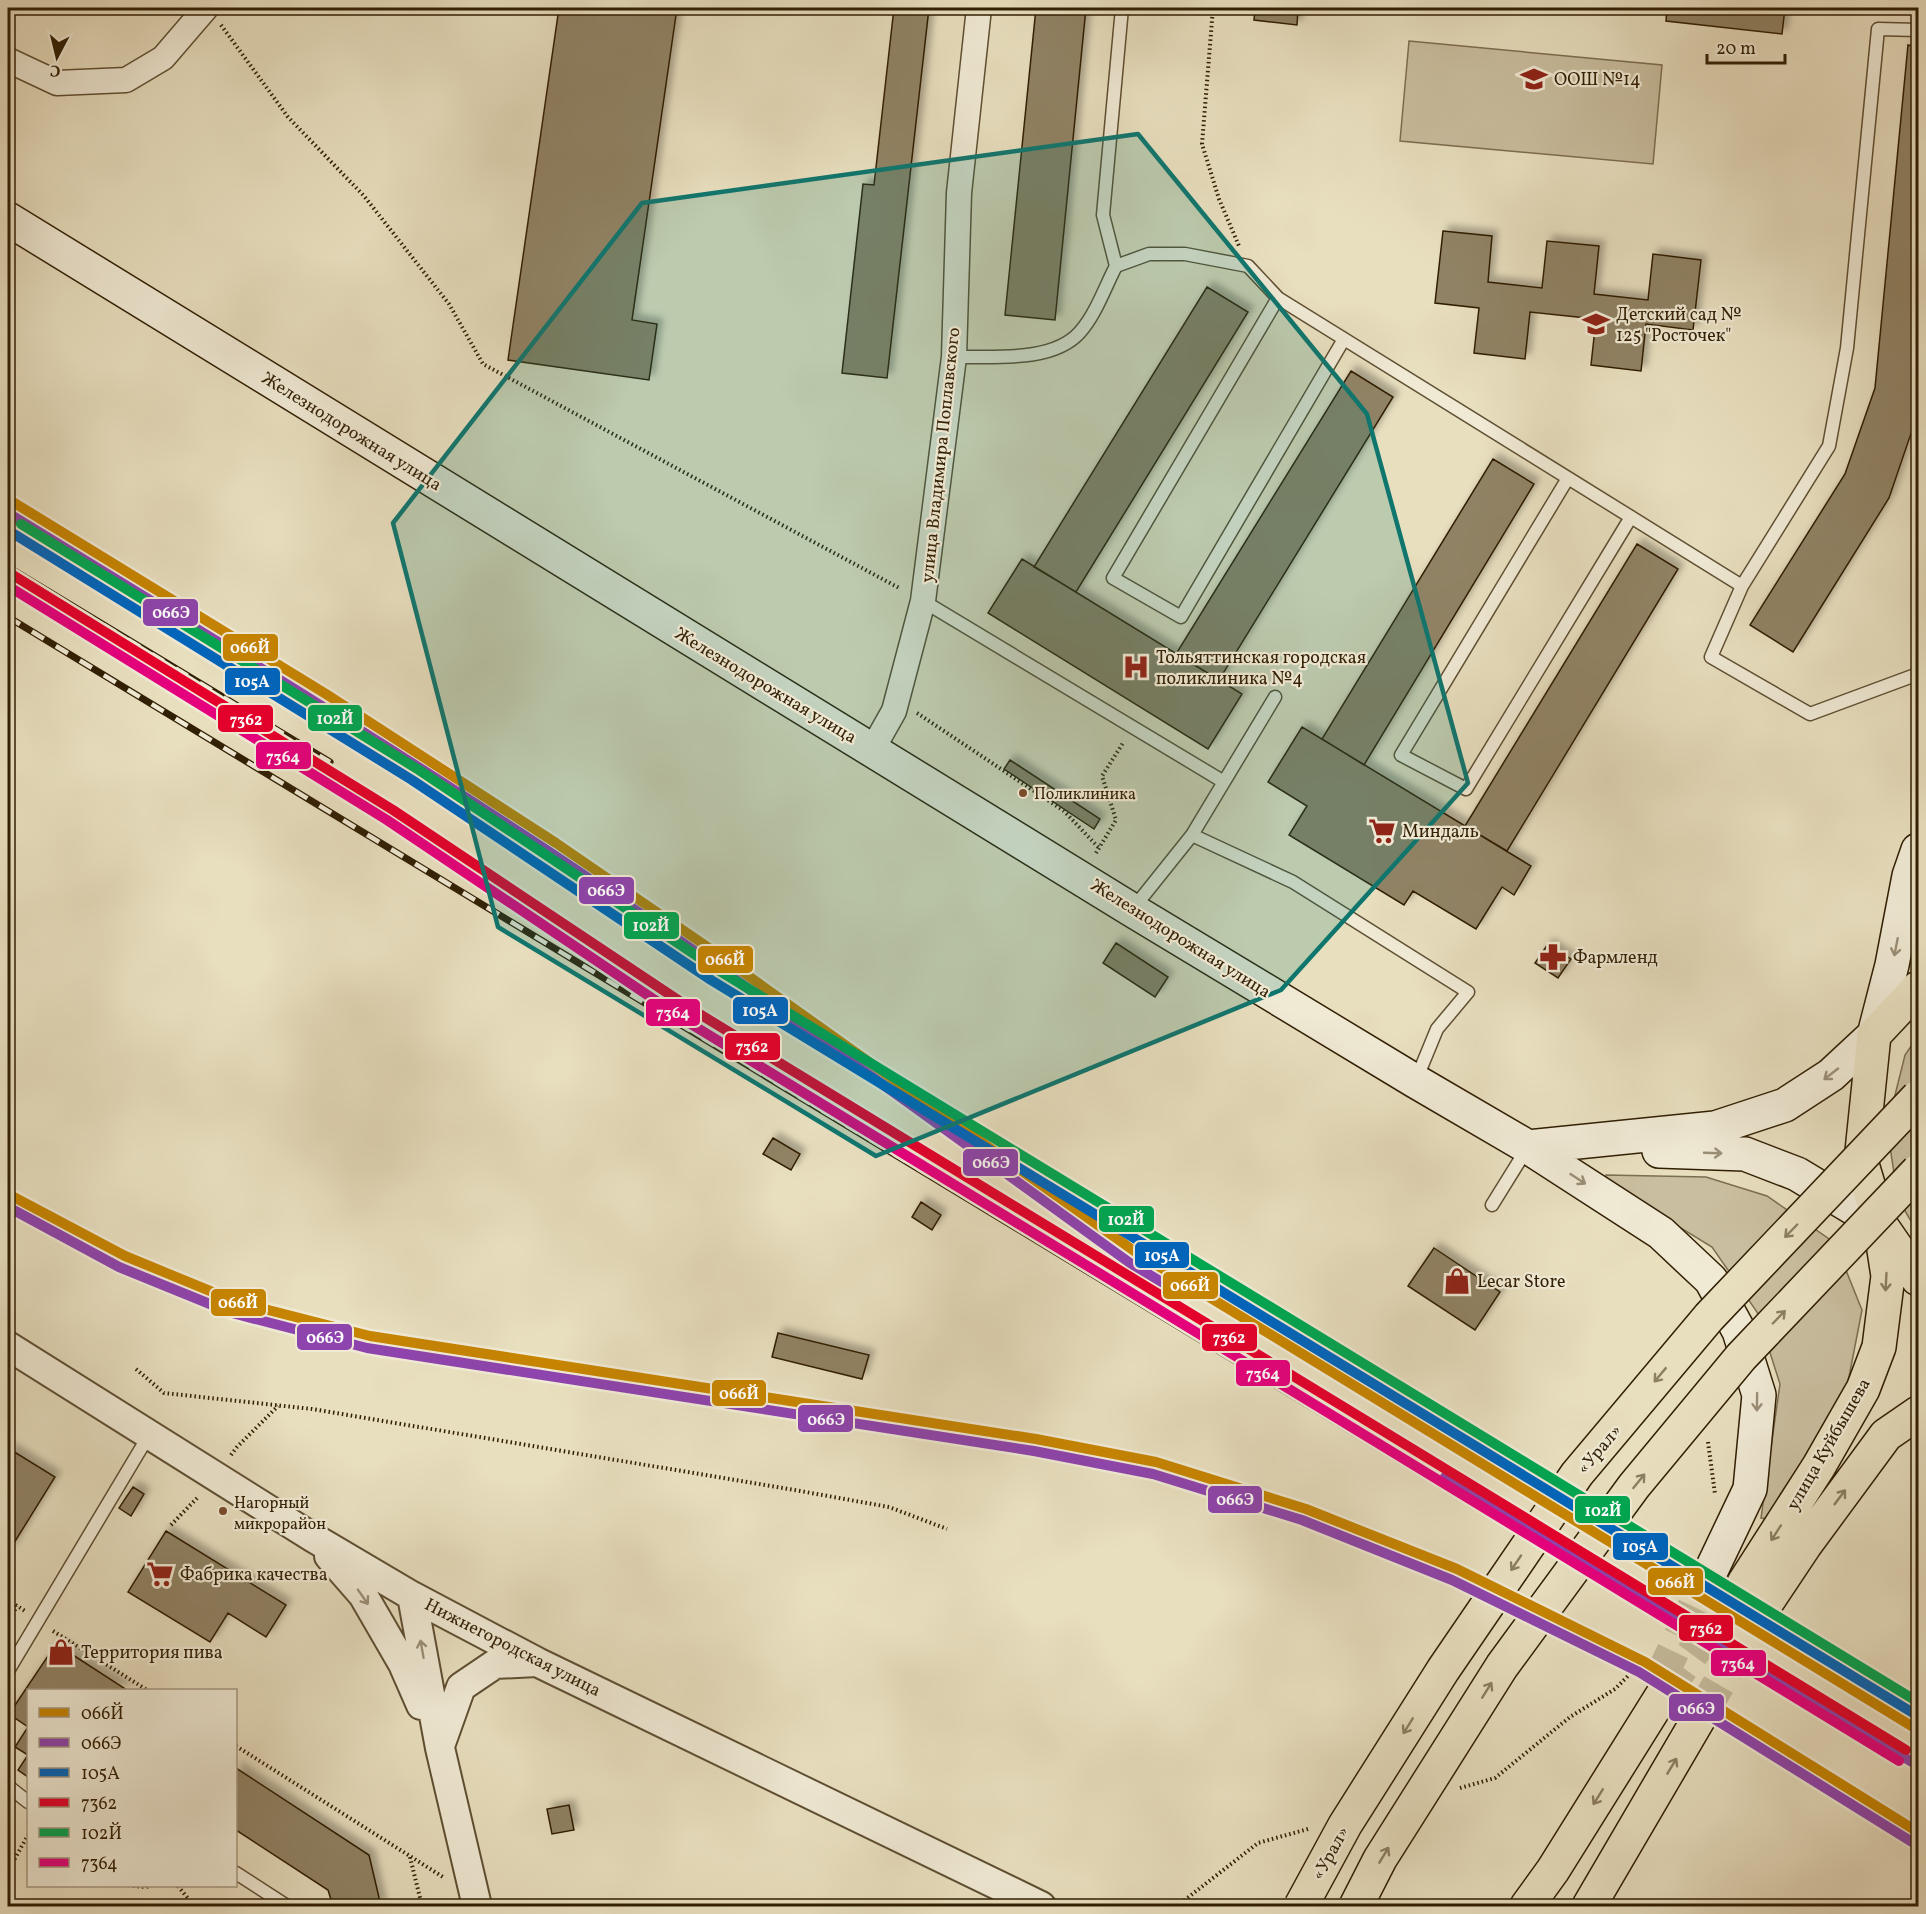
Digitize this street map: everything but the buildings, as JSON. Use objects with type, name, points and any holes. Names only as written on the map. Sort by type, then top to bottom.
[{"type":"main road","name":"Железнодорожная улица","points":[[8,219],[1132,910],[1528,1147],[1661,1233],[1711,1280],[1739,1331],[1759,1395],[1750,1489],[1710,1573]]},
{"type":"main road","points":[[1918,850],[1909,876],[1892,965],[1874,1035],[1861,1161],[1880,1224],[1918,1279]]},
{"type":"main road","points":[[1528,1147],[1715,1128],[1785,1105],[1831,1075],[1874,1035],[1918,988]]},
{"type":"main road","name":"«Урал»","points":[[1301,1906],[1345,1825],[1443,1670],[1578,1474],[1708,1317],[1918,1098]]},
{"type":"main road","points":[[1528,1147],[1745,1154],[1797,1174],[1880,1224]]},
{"type":"main road","points":[[1356,1906],[1380,1859],[1502,1666],[1634,1486],[1741,1358],[1918,1171]]},
{"type":"main road","name":"улица Куйбышева","points":[[1744,1583],[1824,1457],[1863,1389],[1879,1347],[1888,1276],[1880,1224]]},
{"type":"main road","name":"улица Куйбышева","points":[[1760,1614],[1805,1545],[1886,1436],[1918,1413]]},
{"type":"main road","points":[[1527,1906],[1623,1758],[1653,1681]]},
{"type":"main road","points":[[1589,1906],[1702,1713]]},
{"type":"street","name":"улица Владимира Поплавского","points":[[872,750],[894,711],[923,601],[954,357],[959,193],[979,8]]},
{"type":"street","points":[[8,60],[57,83],[126,80],[163,58],[211,12]]},
{"type":"street","name":"Нижнегородская улица","points":[[8,1346],[312,1537],[412,1596],[537,1662],[1041,1906]]},
{"type":"street","points":[[312,1537],[363,1595],[403,1664],[440,1748]]},
{"type":"street","points":[[412,1596],[440,1748],[476,1902]]},
{"type":"street","points":[[440,1748],[461,1687],[495,1664],[537,1662]]},
{"type":"lane","points":[[954,357],[1023,355],[1054,350],[1079,333],[1093,312],[1116,266],[1103,215],[1122,8]]},
{"type":"lane","points":[[1918,30],[1878,29],[1847,348],[1829,446],[1742,586],[1711,657],[1810,714],[1918,674]]},
{"type":"lane","points":[[1116,266],[1149,254],[1185,254],[1248,266],[1278,298],[1742,586]]},
{"type":"lane","points":[[1278,298],[1113,578],[1181,617],[1344,339]]},
{"type":"lane","points":[[1568,478],[1401,755],[1466,789],[1631,517]]},
{"type":"lane","points":[[923,601],[1224,782]]},
{"type":"lane","points":[[1132,910],[1192,836],[1275,698]]},
{"type":"lane","points":[[1192,836],[1293,882],[1468,992],[1437,1029],[1415,1081]]},
{"type":"lane","points":[[1492,1205],[1528,1147]]},
{"type":"lane","points":[[8,1671],[149,1435]]},
{"type":"lane","points":[[8,1786],[27,1801]]},
{"type":"lane","points":[[237,1875],[287,1906]]},
{"type":"path","points":[[1213,8],[1202,144],[1219,199],[1248,266]]},
{"type":"path","points":[[211,12],[288,117],[364,196],[449,304],[483,364],[923,601]]},
{"type":"path","points":[[897,700],[1064,811],[1099,848]]},
{"type":"path","points":[[1081,877],[1116,820],[1102,776],[1133,727]]},
{"type":"path","points":[[136,1369],[164,1393],[312,1409],[789,1489],[889,1507],[947,1528]]},
{"type":"path","points":[[1708,1439],[1715,1496]]},
{"type":"path","points":[[8,1600],[145,1689]]},
{"type":"path","points":[[8,1622],[17,1606]]},
{"type":"path","points":[[1615,1689],[1653,1681]]},
{"type":"path","points":[[237,1747],[476,1902]]},
{"type":"path","points":[[8,1870],[27,1837]]},
{"type":"path","points":[[410,1857],[422,1906]]},
{"type":"path","points":[[179,1887],[194,1906]]},
{"type":"highlighted area","points":[[1138,134],[1367,414],[1468,783],[1281,990],[876,1156],[498,927],[393,523],[642,203]]},
{"type":"shaded area","points":[[1409,41],[1662,65],[1653,164],[1400,141]]},
{"type":"shaded area","points":[[1918,1036],[1918,1233],[1898,1199],[1887,1127],[1905,1055]]},
{"type":"shaded area","points":[[1606,1175],[1706,1177],[1767,1196],[1835,1243],[1862,1310],[1848,1382],[1769,1519],[1761,1518],[1780,1384],[1757,1312],[1712,1247],[1606,1182]]},
{"type":"tunnel","points":[[1659,1681],[1710,1573]]},
{"type":"tunnel","points":[[1663,1694],[1744,1583]]},
{"type":"tunnel","points":[[1702,1713],[1759,1614]]},
{"type":"railway","points":[[8,567],[330,762]]},
{"type":"railway","points":[[8,617],[1798,1702]]},
{"type":"transit line","name":"066Й","points":[[8,499],[326,694],[556,843],[709,948],[1137,1253],[1918,1730]]},
{"type":"transit line","name":"066Э","points":[[8,513],[347,722],[548,851],[768,1003],[1130,1263],[1185,1296]]},
{"type":"transit line","name":"102Й","points":[[21,524],[419,770],[718,970],[1918,1702]]},
{"type":"transit line","name":"105А","points":[[14,534],[412,780],[711,980],[1918,1716]]},
{"type":"transit line","name":"7362","points":[[8,572],[393,810],[693,1010],[1906,1750]]},
{"type":"transit line","name":"7364","points":[[8,586],[387,820],[686,1021],[1899,1761]]},
{"type":"transit line","name":"066Й","points":[[8,1194],[125,1256],[237,1302],[370,1336],[1036,1439],[1156,1462],[1306,1509],[1457,1569],[1645,1662],[1918,1832]]},
{"type":"transit line","name":"066Э","points":[[8,1207],[119,1267],[232,1313],[367,1348],[1034,1451],[1153,1474],[1302,1520],[1452,1580],[1639,1672],[1912,1842]]},
{"type":"transit line","name":"066Э","points":[[1445,1477],[1912,1762]]},
{"type":"place","name":"ООШ №14","points":[[1534,79]]},
{"type":"place","name":"Детский сад № 125 \"Росточек\"","points":[[1596,324]]},
{"type":"place","name":"Тольяттинская городская поликлиника №4","points":[[1136,667]]},
{"type":"place","name":"Поликлиника","points":[[1023,793]]},
{"type":"place","name":"Миндаль","points":[[1382,831]]},
{"type":"place","name":"Фармленд","points":[[1553,957]]},
{"type":"place","name":"Lecar Store","points":[[1457,1281]]},
{"type":"place","name":"Нагорный микрорайон","points":[[223,1511]]},
{"type":"place","name":"Фабрика качества","points":[[160,1574]]},
{"type":"place","name":"Территория пива","points":[[61,1652]]}]
